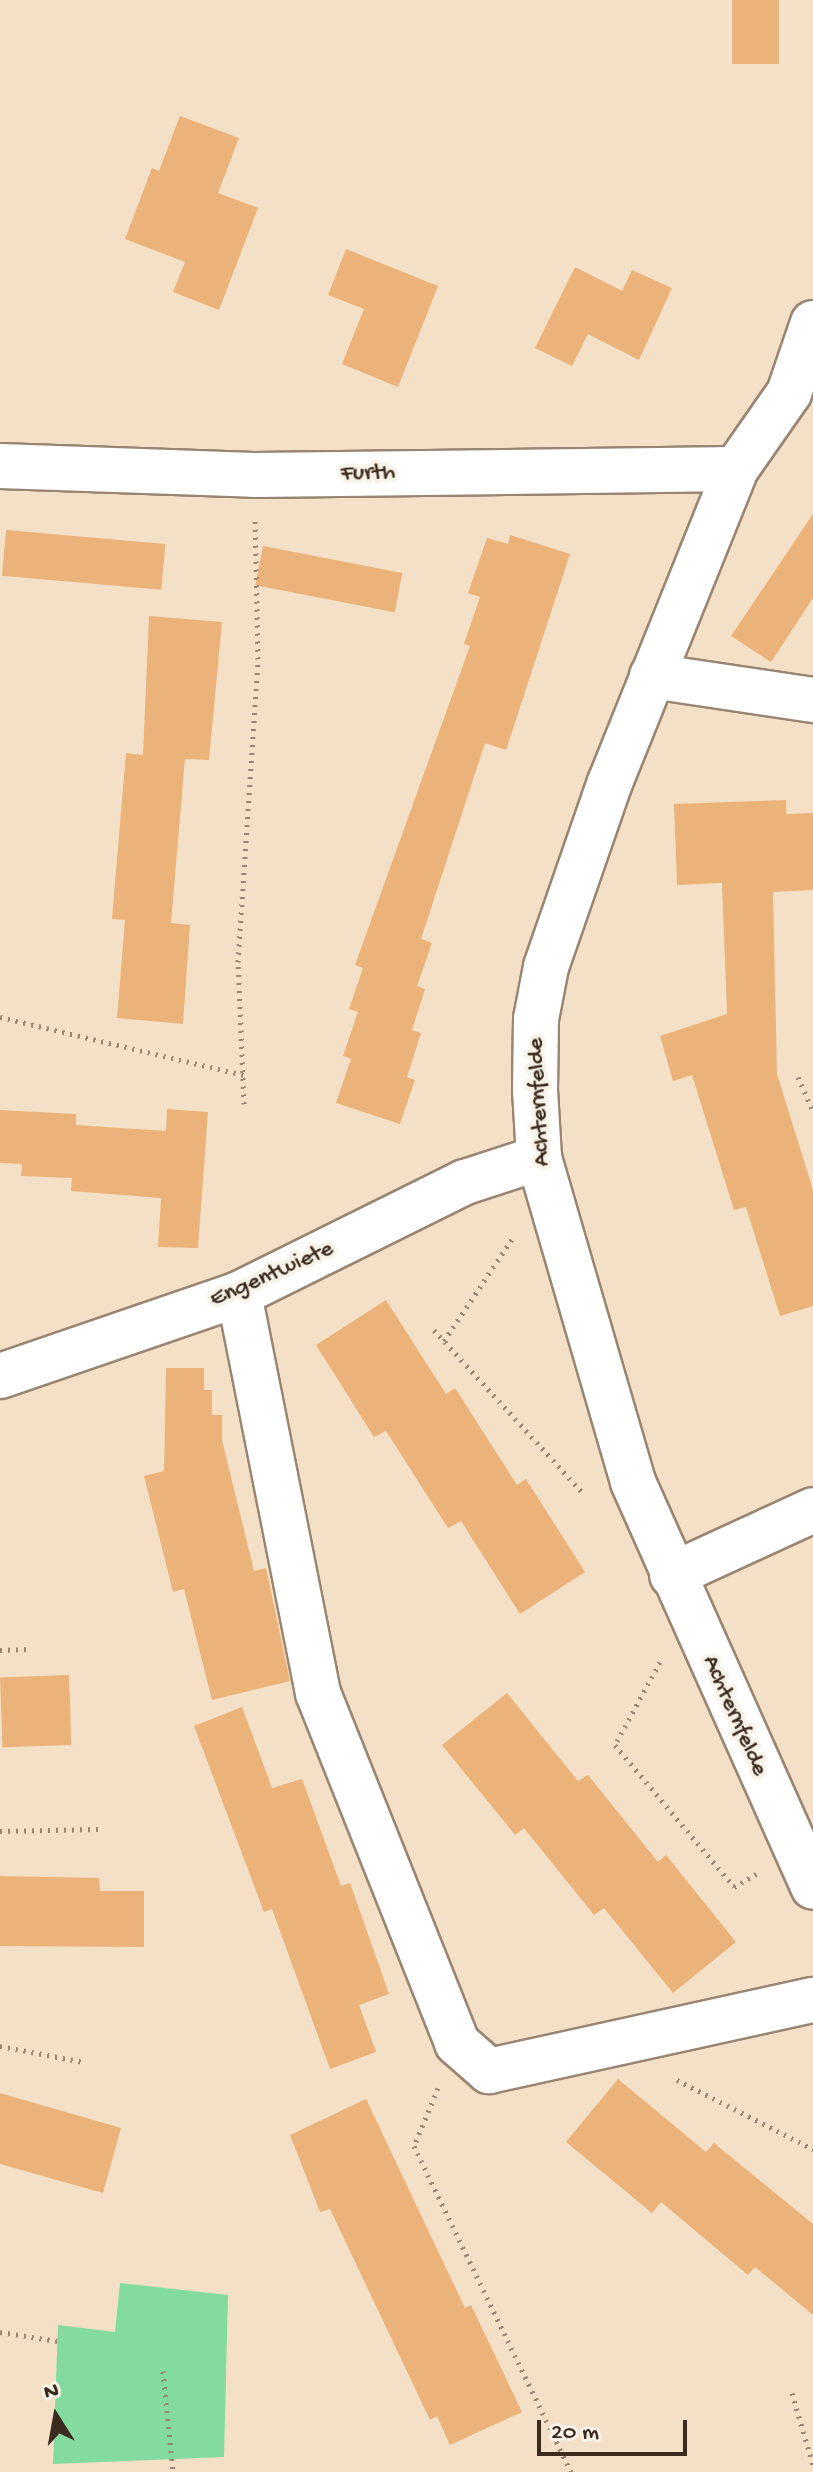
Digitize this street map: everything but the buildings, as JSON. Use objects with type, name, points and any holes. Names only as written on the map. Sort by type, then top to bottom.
[{"type":"street","name":"Achternfelde","points":[[804,1870],[633,1482],[543,1173],[536,1019],[546,967],[652,676],[736,469],[789,393],[813,323]]},
{"type":"street","name":"Furth","points":[[0,466],[254,475],[736,469]]},
{"type":"street","points":[[652,676],[813,700]]},
{"type":"street","name":"Engentwiete","points":[[0,1376],[239,1294],[465,1182],[543,1173]]},
{"type":"street","points":[[239,1294],[318,1693],[457,2043],[489,2071],[813,2000]]},
{"type":"street","points":[[680,1593],[813,1510]]},
{"type":"path","points":[[244,1104],[238,962],[258,659],[254,475]]},
{"type":"path","points":[[0,1017],[244,1075]]},
{"type":"path","points":[[798,1077],[813,1110]]},
{"type":"path","points":[[444,1341],[543,1173]]},
{"type":"path","points":[[434,1330],[597,1506],[633,1482]]},
{"type":"path","points":[[680,1593],[615,1745],[734,1887],[804,1870]]},
{"type":"path","points":[[0,1650],[31,1649]]},
{"type":"path","points":[[0,1831],[98,1829]]},
{"type":"path","points":[[457,2043],[414,2146],[571,2472]]},
{"type":"path","points":[[608,2045],[813,2149]]},
{"type":"path","points":[[0,2046],[83,2062]]},
{"type":"path","points":[[0,2332],[57,2341]]},
{"type":"path","points":[[163,2371],[173,2472]]},
{"type":"path","points":[[792,2393],[813,2465]]},
{"type":"green space","points":[[120,2283],[228,2295],[224,2457],[53,2464],[58,2325],[115,2332]]}]
